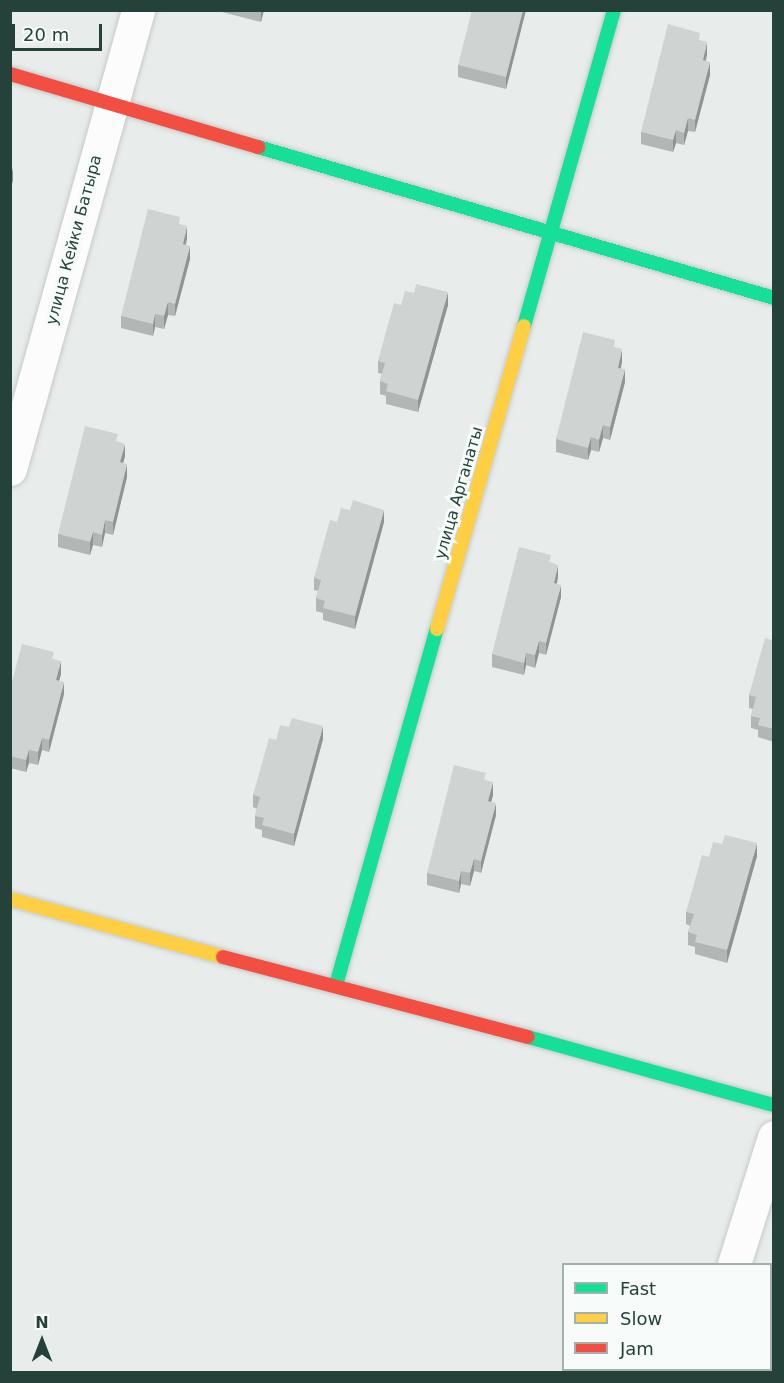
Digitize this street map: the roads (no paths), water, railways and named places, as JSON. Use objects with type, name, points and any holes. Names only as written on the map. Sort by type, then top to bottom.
[{"type":"street","name":"улица Кейки Батыра","points":[[10,469],[138,10]]},
{"type":"street","name":"улица Арганаты","points":[[336,985],[614,10]]},
{"type":"street","points":[[10,74],[774,298]]},
{"type":"street","points":[[10,899],[123,933],[336,985],[774,1105]]},
{"type":"street","points":[[734,1263],[774,1137]]}]
